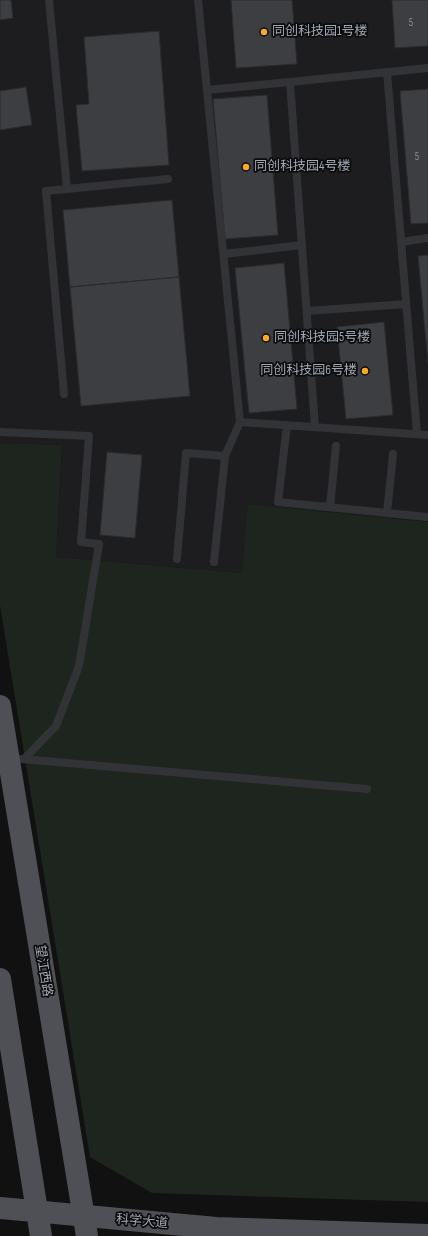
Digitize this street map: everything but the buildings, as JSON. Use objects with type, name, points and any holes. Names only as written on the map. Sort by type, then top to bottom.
[{"type":"main road","name":"望江西路","points":[[0,706],[16,758],[85,1226]]},
{"type":"main road","points":[[0,979],[41,1236]]},
{"type":"main road","name":"科学大道","points":[[0,1208],[37,1213],[85,1226],[216,1228],[428,1235]]},
{"type":"lane","points":[[49,0],[67,189]]},
{"type":"lane","points":[[198,0],[240,422],[226,456],[214,562]]},
{"type":"lane","points":[[207,90],[428,68]]},
{"type":"lane","points":[[387,72],[417,434]]},
{"type":"lane","points":[[290,82],[315,427]]},
{"type":"lane","points":[[64,394],[46,190],[168,179]]},
{"type":"lane","points":[[401,242],[428,238]]},
{"type":"lane","points":[[224,254],[302,245]]},
{"type":"lane","points":[[307,311],[406,304]]},
{"type":"lane","points":[[240,422],[428,435]]},
{"type":"lane","points":[[287,425],[278,502],[428,517]]},
{"type":"lane","points":[[0,432],[89,436],[81,542],[99,544],[79,666],[56,726],[16,758]]},
{"type":"lane","points":[[330,507],[336,446]]},
{"type":"lane","points":[[177,559],[186,453],[226,456]]},
{"type":"lane","points":[[387,512],[392,454]]},
{"type":"lane","points":[[16,758],[367,789]]},
{"type":"shaded area","points":[[0,0],[428,0],[428,522],[249,504],[242,573],[56,557],[62,445],[0,443]]},
{"type":"shaded area","points":[[0,443],[62,445],[56,557],[242,573],[248,504],[428,522],[428,1202],[152,1193],[90,1157],[0,605]]},
{"type":"place","name":"同创科技园1号楼","points":[[264,32]]},
{"type":"place","name":"同创科技园4号楼","points":[[246,167]]},
{"type":"place","name":"同创科技园5号楼","points":[[266,338]]},
{"type":"place","name":"同创科技园6号楼","points":[[365,371]]}]
